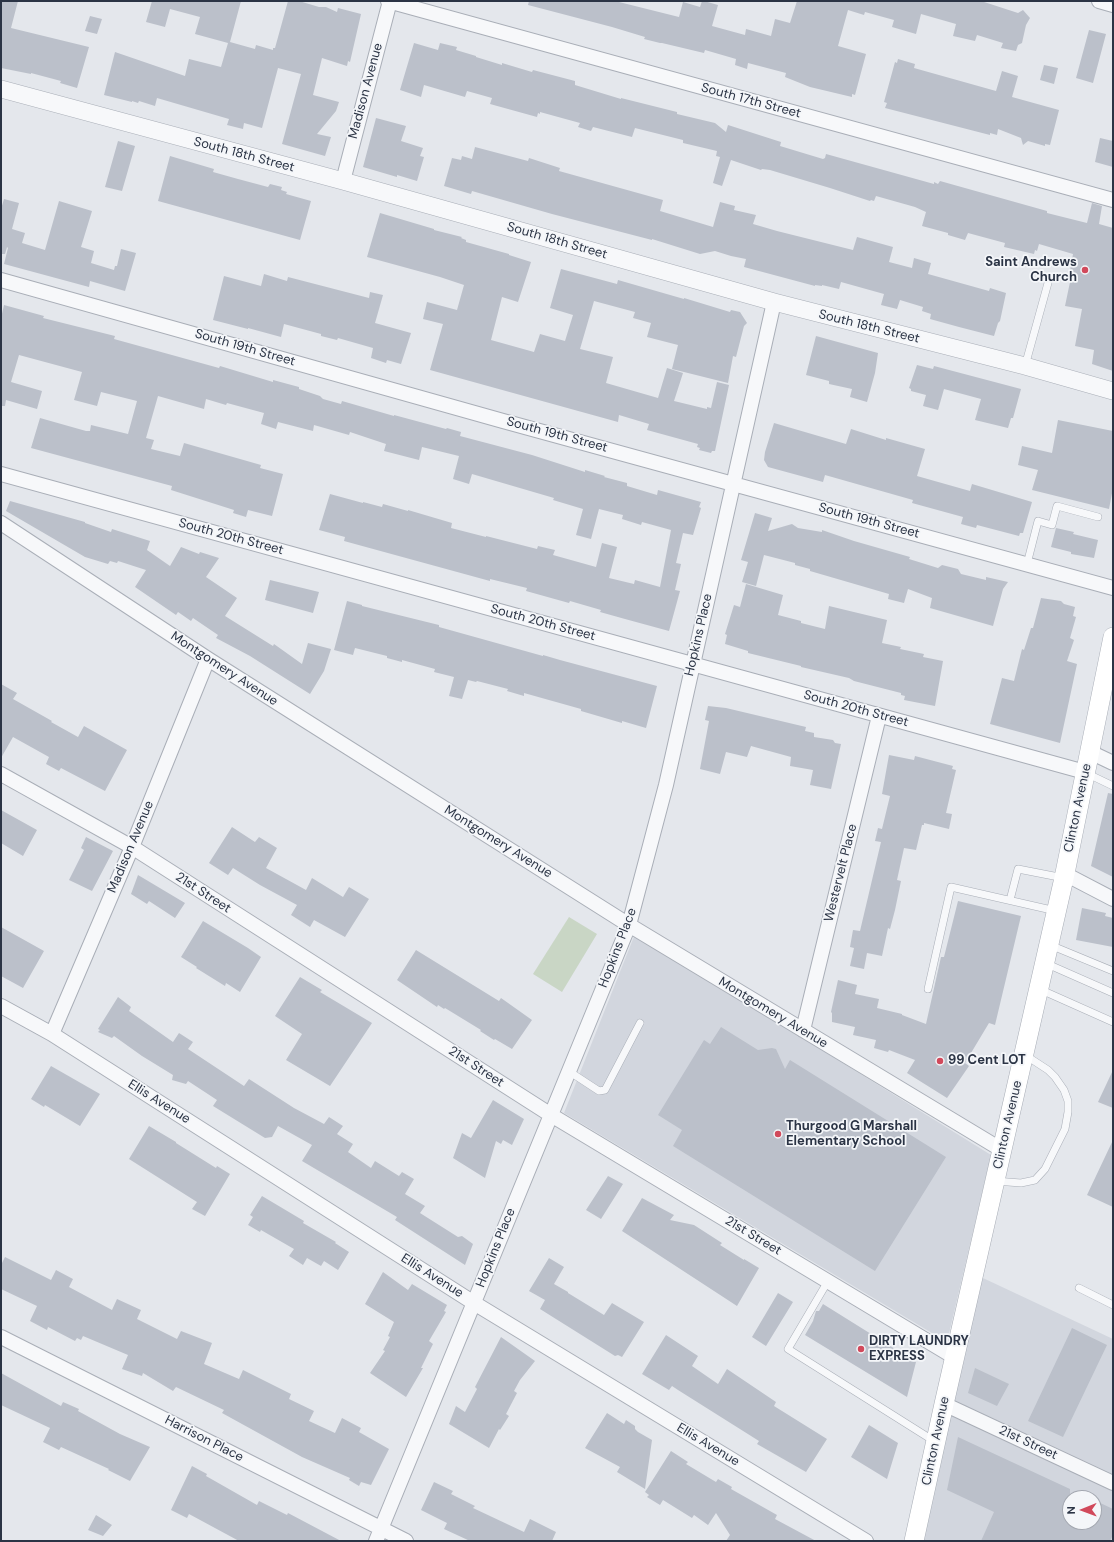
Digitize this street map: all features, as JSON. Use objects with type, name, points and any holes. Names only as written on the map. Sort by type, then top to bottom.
[{"type":"main road","name":"Clinton Avenue","points":[[914,1541],[954,1357],[1064,876],[1113,637]]},
{"type":"street","name":"Madison Avenue","points":[[343,182],[389,1]]},
{"type":"street","name":"South 17th Street","points":[[389,1],[1113,200]]},
{"type":"street","points":[[1099,1],[1113,5]]},
{"type":"street","name":"South 18th Street","points":[[1,89],[774,302],[1025,366],[1113,391]]},
{"type":"street","name":"South 19th Street","points":[[1,280],[503,421],[1113,588]]},
{"type":"street","name":"Hopkins Place","points":[[379,1535],[629,925],[666,785],[774,302]]},
{"type":"street","name":"South 20th Street","points":[[1,474],[1085,772]]},
{"type":"street","name":"Montgomery Avenue","points":[[1,523],[208,659],[629,925],[1002,1150]]},
{"type":"street","name":"Madison Avenue","points":[[52,1034],[132,847],[208,659]]},
{"type":"street","name":"Westervelt Place","points":[[802,1030],[879,716]]},
{"type":"street","points":[[1090,752],[1113,763]]},
{"type":"street","name":"21st Street","points":[[1,774],[132,847],[551,1115],[954,1357]]},
{"type":"street","points":[[1064,876],[1113,899]]},
{"type":"street","name":"Ellis Avenue","points":[[1,1006],[52,1034],[474,1303],[866,1541]]},
{"type":"street","name":"Harrison Place","points":[[1,1337],[379,1535],[406,1541]]},
{"type":"street","name":"21st Street","points":[[944,1404],[1113,1483]]},
{"type":"lane","points":[[1025,366],[1048,283]]},
{"type":"lane","points":[[1027,564],[1038,521],[1052,525],[1057,506],[1098,518]]},
{"type":"lane","points":[[1085,772],[1113,786]]},
{"type":"lane","points":[[1010,900],[1018,869],[1064,876]]},
{"type":"lane","points":[[928,989],[951,887],[1056,911]]},
{"type":"lane","points":[[1048,944],[1113,971]]},
{"type":"lane","points":[[1044,963],[1113,992]]},
{"type":"lane","points":[[1038,989],[1113,1022]]},
{"type":"lane","points":[[570,1072],[599,1091],[605,1090],[640,1023]]},
{"type":"lane","points":[[995,1181],[1021,1183],[1035,1180],[1045,1169],[1065,1129],[1068,1101],[1064,1090],[1048,1070],[1024,1054]]},
{"type":"lane","points":[[828,1281],[788,1349],[936,1443]]},
{"type":"lane","points":[[1079,1288],[1113,1305]]},
{"type":"shaded area","name":"Thurgood G Marshall Elementary School","points":[[635,934],[991,1155],[947,1342],[564,1113]]},
{"type":"shaded area","points":[[968,1271],[1113,1339],[1113,1541],[909,1541]]},
{"type":"green space","points":[[569,917],[597,934],[562,992],[533,974]]},
{"type":"building","points":[[1,1],[18,1],[11,28],[89,47],[77,88],[60,83],[61,81],[31,73],[1,68]]},
{"type":"building","points":[[152,1],[241,1],[230,42],[255,49],[256,45],[273,50],[273,48],[275,48],[288,1],[299,1],[319,7],[326,7],[337,12],[338,8],[361,14],[350,62],[348,61],[347,66],[322,58],[313,95],[339,102],[336,111],[317,134],[331,137],[325,156],[282,144],[301,74],[278,68],[262,128],[244,123],[243,129],[227,125],[229,119],[157,98],[155,106],[139,101],[138,103],[132,102],[104,95],[115,52],[185,76],[189,59],[221,67],[228,43],[195,34],[200,17],[170,9],[165,27],[146,22]]},
{"type":"building","points":[[529,1],[615,1],[679,17],[683,2],[700,7],[702,1],[704,1],[718,5],[712,26],[745,35],[746,29],[771,36],[775,19],[790,23],[797,1],[981,1],[1018,13],[1023,10],[1030,18],[1026,25],[1022,43],[1018,45],[1016,51],[1001,48],[1003,43],[977,35],[975,41],[953,36],[956,24],[921,14],[916,34],[892,27],[894,20],[865,12],[864,15],[848,10],[838,46],[866,54],[855,95],[852,94],[852,97],[810,87],[785,77],[786,73],[748,63],[747,69],[735,65],[736,59],[705,50],[704,53],[644,39],[645,37],[612,27],[528,5]]},
{"type":"building","points":[[90,16],[102,19],[97,34],[85,31]]},
{"type":"building","points":[[1089,30],[1106,34],[1093,83],[1076,78]]},
{"type":"building","points":[[414,43],[438,50],[440,43],[457,47],[456,50],[502,65],[502,63],[532,72],[533,70],[575,81],[575,85],[621,99],[677,112],[677,114],[715,123],[726,132],[728,125],[781,142],[780,146],[823,159],[825,158],[826,154],[934,184],[934,182],[938,184],[940,181],[1047,211],[1047,213],[1087,223],[1092,203],[1102,206],[1099,224],[1113,228],[1113,371],[1092,364],[1094,350],[1075,346],[1082,309],[1065,306],[1070,282],[1068,282],[1073,254],[1039,244],[1037,251],[1035,250],[1034,254],[1004,247],[1005,243],[968,233],[965,240],[948,235],[948,233],[922,226],[926,212],[915,207],[876,196],[874,201],[870,201],[770,170],[761,170],[731,160],[722,186],[713,183],[720,157],[716,156],[717,151],[683,143],[683,140],[635,128],[632,137],[593,127],[591,131],[578,127],[580,123],[540,112],[540,114],[538,113],[537,117],[490,104],[492,98],[467,91],[465,97],[424,85],[421,97],[400,90]]},
{"type":"building","points":[[898,59],[915,64],[914,68],[996,91],[1002,71],[1018,76],[1012,97],[1059,110],[1050,145],[1045,144],[1045,146],[1028,141],[1023,145],[1021,138],[998,129],[997,135],[990,133],[990,135],[885,108],[887,103],[884,102],[895,62],[897,63]]},
{"type":"building","points":[[1044,65],[1058,68],[1054,84],[1040,80]]},
{"type":"building","points":[[376,118],[406,126],[401,141],[423,148],[420,156],[424,157],[417,181],[363,167]]},
{"type":"building","points":[[1100,138],[1113,141],[1113,167],[1095,162]]},
{"type":"building","points":[[118,141],[135,146],[122,191],[105,187]]},
{"type":"building","points":[[475,147],[528,161],[529,158],[560,168],[559,171],[663,200],[660,211],[713,227],[720,202],[735,206],[734,210],[756,215],[753,224],[777,231],[853,250],[857,237],[893,247],[889,262],[912,268],[914,258],[931,263],[928,274],[989,291],[990,288],[1006,293],[1000,321],[994,336],[930,319],[931,314],[922,311],[923,307],[900,300],[897,309],[881,305],[884,294],[841,282],[839,289],[822,285],[815,286],[744,267],[746,259],[715,251],[700,254],[652,239],[552,214],[472,191],[471,194],[444,186],[452,158],[461,160],[462,156],[472,159]]},
{"type":"building","points":[[170,156],[214,169],[213,172],[238,179],[268,187],[270,184],[282,187],[281,190],[287,192],[286,194],[311,201],[300,240],[158,201]]},
{"type":"building","points":[[4,199],[19,203],[12,229],[25,233],[22,243],[45,250],[59,201],[92,211],[81,247],[94,251],[91,263],[114,270],[115,266],[117,266],[121,249],[136,253],[125,291],[90,281],[89,287],[4,264],[8,248],[7,247],[5,254],[1,254],[1,209]]},
{"type":"building","points":[[380,213],[462,237],[461,238],[466,240],[466,242],[531,262],[518,302],[502,297],[491,340],[534,352],[540,334],[565,341],[573,315],[550,308],[561,269],[617,284],[618,280],[730,312],[731,310],[740,312],[747,323],[744,326],[736,357],[733,356],[728,383],[672,369],[678,345],[647,337],[651,323],[633,318],[635,312],[594,301],[580,349],[613,357],[606,383],[658,398],[667,368],[683,373],[674,401],[707,409],[707,407],[711,408],[717,382],[729,385],[715,451],[712,451],[711,453],[699,450],[700,448],[697,447],[698,444],[647,430],[649,424],[619,415],[618,422],[430,370],[443,324],[423,319],[427,302],[457,310],[464,285],[367,257]]},
{"type":"building","points":[[264,274],[287,281],[288,277],[369,298],[370,292],[383,295],[375,323],[411,333],[401,364],[387,360],[386,363],[371,358],[373,348],[338,338],[337,340],[321,336],[321,334],[284,324],[281,337],[213,320],[224,276],[261,286]]},
{"type":"building","points":[[4,305],[44,316],[43,318],[115,336],[114,339],[219,368],[220,366],[273,382],[273,380],[299,387],[299,389],[320,396],[323,399],[341,404],[342,401],[394,416],[461,432],[460,436],[532,455],[585,472],[585,470],[627,483],[627,486],[657,495],[658,490],[701,502],[699,507],[701,508],[693,535],[683,533],[676,563],[681,564],[675,590],[680,591],[669,631],[600,612],[601,610],[570,601],[569,603],[526,591],[527,588],[490,579],[490,581],[344,541],[345,537],[319,530],[330,494],[382,507],[383,504],[408,510],[452,523],[451,528],[486,537],[537,549],[538,546],[555,550],[553,555],[596,567],[602,543],[617,547],[609,578],[634,584],[635,580],[660,587],[671,530],[642,522],[641,525],[622,519],[623,515],[599,509],[591,539],[576,535],[583,509],[553,500],[554,498],[472,474],[469,484],[453,479],[459,456],[422,447],[419,460],[384,451],[386,444],[350,432],[349,435],[314,425],[313,431],[278,422],[276,429],[261,424],[264,413],[206,399],[204,409],[158,396],[146,438],[154,440],[151,449],[180,456],[184,443],[261,465],[260,468],[283,474],[272,516],[248,510],[246,517],[233,513],[234,510],[171,490],[172,486],[31,448],[40,418],[86,431],[90,431],[91,425],[128,434],[137,401],[101,392],[97,406],[74,400],[82,372],[19,355],[11,382],[42,391],[37,409],[6,400],[5,406],[1,406],[1,318]]},
{"type":"building","points":[[816,336],[878,353],[875,373],[867,402],[850,397],[852,389],[829,384],[829,381],[806,375]]},
{"type":"building","points":[[917,365],[933,369],[934,366],[1021,389],[1013,418],[1011,418],[1008,428],[975,420],[981,399],[944,389],[938,410],[923,406],[926,395],[911,391],[909,388]]},
{"type":"building","points":[[1058,420],[1113,431],[1113,488],[1109,509],[1032,490],[1038,470],[1018,465],[1022,446],[1052,453]]},
{"type":"building","points":[[774,423],[846,444],[851,429],[886,440],[886,438],[925,449],[917,476],[970,491],[972,484],[1032,502],[1023,533],[1020,533],[1019,536],[977,525],[976,528],[961,524],[963,517],[912,503],[913,500],[825,475],[823,482],[768,467],[764,460],[765,452]]},
{"type":"building","points":[[10,501],[85,522],[111,532],[112,529],[150,541],[147,550],[170,566],[181,547],[199,554],[200,552],[219,558],[206,577],[237,598],[225,616],[273,646],[274,644],[302,664],[308,643],[331,649],[324,671],[310,694],[250,656],[216,638],[218,635],[193,618],[191,621],[178,612],[176,615],[135,587],[146,570],[118,561],[117,563],[110,561],[108,564],[85,557],[6,511]]},
{"type":"building","points":[[755,513],[772,518],[768,531],[792,524],[798,528],[822,532],[822,530],[910,557],[909,559],[938,568],[942,565],[958,569],[961,574],[986,580],[986,577],[1008,582],[1003,589],[993,626],[930,608],[932,598],[908,589],[904,603],[888,599],[889,594],[810,571],[810,569],[795,565],[795,563],[764,555],[756,586],[742,582],[748,562],[741,560]]},
{"type":"building","points":[[1056,528],[1098,540],[1094,558],[1071,554],[1071,552],[1051,547]]},
{"type":"building","points":[[270,580],[319,592],[313,613],[265,600]]},
{"type":"building","points":[[746,584],[783,595],[778,615],[801,621],[801,623],[825,629],[829,606],[887,620],[882,643],[901,647],[900,649],[924,654],[923,657],[943,661],[935,706],[904,700],[905,696],[901,695],[901,693],[854,681],[849,678],[748,653],[748,651],[725,644],[727,635],[725,634],[734,605],[740,607]]},
{"type":"building","points":[[1041,598],[1061,601],[1064,604],[1075,607],[1073,616],[1076,617],[1070,638],[1074,640],[1067,661],[1077,664],[1060,743],[990,724],[1002,678],[1014,681],[1022,649],[1024,650],[1031,628],[1033,628]]},
{"type":"building","points":[[347,601],[439,625],[439,627],[543,656],[657,686],[646,728],[622,721],[622,723],[581,711],[581,709],[524,693],[524,696],[507,691],[508,689],[477,681],[468,680],[462,699],[449,696],[454,677],[434,672],[435,669],[402,660],[402,662],[387,658],[387,656],[355,648],[353,655],[334,650]]},
{"type":"building","points":[[1,684],[17,693],[13,699],[78,737],[84,726],[127,750],[105,791],[61,768],[59,771],[46,764],[49,757],[13,737],[1,758]]},
{"type":"building","points":[[708,706],[726,708],[806,727],[805,731],[814,733],[814,737],[833,740],[835,743],[841,744],[831,789],[810,785],[813,770],[790,766],[791,757],[751,746],[747,757],[726,752],[720,774],[700,769],[709,721],[705,720]]},
{"type":"building","points":[[889,755],[914,760],[915,756],[953,766],[952,769],[956,770],[946,813],[952,814],[949,829],[924,823],[924,825],[922,825],[916,850],[904,848],[897,880],[901,881],[895,910],[890,929],[888,928],[882,956],[867,953],[864,969],[850,966],[854,948],[850,947],[853,930],[860,931],[881,842],[875,841],[878,828],[882,829],[890,796],[882,794]]},
{"type":"building","points":[[1108,793],[1113,794],[1113,877],[1091,866]]},
{"type":"building","points":[[1,810],[37,830],[23,856],[1,843]]},
{"type":"building","points":[[232,827],[255,842],[259,837],[277,848],[266,868],[306,890],[312,878],[343,897],[349,887],[369,899],[345,937],[314,920],[310,927],[291,915],[297,905],[260,885],[233,868],[228,875],[209,863]]},
{"type":"building","points":[[86,837],[113,851],[92,891],[69,880],[84,850],[81,848]]},
{"type":"building","points":[[138,875],[185,903],[175,918],[149,901],[147,904],[131,894]]},
{"type":"building","points":[[958,901],[1021,916],[995,1025],[989,1023],[965,1063],[969,1066],[947,1098],[907,1073],[915,1060],[889,1050],[888,1052],[874,1048],[876,1040],[853,1035],[855,1027],[832,1022],[831,1012],[838,980],[857,985],[855,994],[879,999],[877,1008],[902,1014],[926,1024],[941,957],[944,957]]},
{"type":"building","points":[[1082,908],[1106,913],[1105,916],[1113,918],[1113,947],[1076,940]]},
{"type":"building","points":[[203,921],[261,957],[240,992],[226,983],[225,986],[181,957]]},
{"type":"building","points":[[1,927],[44,951],[23,988],[1,976]]},
{"type":"building","points":[[416,950],[499,1001],[501,998],[532,1020],[512,1049],[495,1039],[494,1040],[480,1031],[481,1030],[445,1008],[444,1009],[438,1005],[437,1007],[397,980]]},
{"type":"building","points":[[300,977],[322,990],[320,992],[372,1023],[330,1086],[286,1060],[302,1034],[275,1016]]},
{"type":"building","points":[[118,997],[131,1007],[129,1011],[173,1042],[179,1033],[193,1042],[188,1049],[244,1086],[249,1079],[294,1108],[324,1124],[329,1117],[343,1126],[337,1134],[353,1144],[348,1152],[371,1168],[375,1161],[399,1176],[402,1172],[414,1179],[405,1194],[425,1206],[420,1213],[458,1237],[462,1236],[473,1244],[465,1265],[395,1220],[397,1217],[302,1161],[312,1145],[278,1126],[272,1137],[265,1138],[213,1106],[217,1100],[188,1081],[186,1084],[172,1080],[173,1075],[142,1056],[114,1036],[112,1038],[98,1032],[100,1030],[98,1029]]},
{"type":"building","points":[[721,1027],[758,1050],[772,1048],[776,1049],[785,1069],[790,1060],[946,1157],[875,1271],[673,1146],[682,1130],[658,1115],[704,1040],[710,1044]]},
{"type":"building","points":[[51,1066],[100,1094],[80,1126],[45,1105],[44,1107],[31,1099]]},
{"type":"building","points":[[1113,1070],[1113,1108],[1098,1102]]},
{"type":"building","points":[[493,1100],[524,1119],[512,1145],[503,1140],[501,1144],[496,1141],[485,1178],[453,1158],[462,1133],[471,1138]]},
{"type":"building","points":[[149,1126],[216,1168],[217,1166],[230,1174],[205,1216],[192,1209],[197,1202],[129,1159]]},
{"type":"building","points":[[1113,1140],[1113,1207],[1087,1195]]},
{"type":"building","points":[[608,1176],[623,1184],[601,1219],[586,1210]]},
{"type":"building","points":[[262,1196],[304,1221],[303,1223],[336,1242],[335,1243],[349,1252],[338,1270],[324,1261],[321,1266],[307,1258],[303,1265],[289,1256],[294,1249],[261,1230],[260,1232],[248,1225],[253,1217],[250,1215]]},
{"type":"building","points":[[642,1198],[674,1215],[670,1220],[694,1225],[722,1243],[720,1245],[759,1268],[737,1306],[622,1231]]},
{"type":"building","points":[[5,1257],[51,1280],[56,1270],[73,1279],[69,1287],[112,1310],[117,1299],[141,1310],[137,1319],[177,1339],[181,1331],[212,1343],[204,1364],[239,1379],[243,1370],[291,1394],[289,1399],[314,1411],[309,1421],[335,1433],[342,1418],[361,1428],[359,1432],[389,1449],[371,1485],[361,1482],[359,1486],[349,1480],[350,1478],[302,1457],[222,1413],[224,1410],[176,1387],[173,1391],[143,1373],[142,1376],[122,1369],[128,1355],[83,1336],[81,1340],[77,1338],[75,1341],[48,1327],[47,1330],[30,1321],[37,1306],[1,1289],[1,1265]]},
{"type":"building","points":[[549,1258],[564,1267],[554,1284],[604,1315],[612,1303],[644,1322],[622,1357],[618,1355],[615,1356],[540,1309],[545,1300],[529,1291]]},
{"type":"building","points":[[383,1272],[408,1290],[412,1284],[447,1305],[444,1311],[446,1312],[429,1341],[433,1344],[421,1368],[423,1368],[406,1397],[370,1373],[385,1351],[383,1350],[390,1337],[388,1336],[394,1322],[365,1304]]},
{"type":"building","points":[[778,1293],[793,1302],[766,1346],[752,1337]]},
{"type":"building","name":"DIRTY LAUNDRY EXPRESS","points":[[823,1304],[916,1362],[907,1397],[805,1335],[813,1321],[816,1311],[819,1311]]},
{"type":"building","points":[[1072,1328],[1107,1345],[1063,1437],[1028,1421]]},
{"type":"building","points":[[666,1335],[698,1356],[692,1366],[718,1384],[727,1369],[776,1402],[774,1406],[827,1439],[806,1472],[757,1444],[759,1441],[672,1386],[669,1390],[642,1374]]},
{"type":"building","points":[[501,1337],[535,1361],[520,1380],[514,1391],[517,1393],[506,1414],[509,1416],[500,1430],[499,1429],[489,1448],[449,1424],[456,1406],[465,1412],[477,1389],[475,1387]]},
{"type":"building","points":[[975,1368],[1009,1384],[997,1406],[968,1393]]},
{"type":"building","points":[[1,1373],[61,1406],[63,1402],[79,1409],[78,1411],[120,1434],[150,1447],[130,1481],[108,1470],[109,1469],[61,1447],[59,1450],[43,1442],[50,1428],[1,1405]]},
{"type":"building","points":[[607,1413],[624,1424],[626,1420],[635,1426],[635,1429],[638,1432],[652,1440],[645,1489],[617,1472],[620,1467],[585,1448]]},
{"type":"building","points":[[869,1425],[898,1443],[887,1479],[851,1457]]},
{"type":"building","points":[[958,1437],[1070,1489],[1062,1490],[1062,1530],[1102,1530],[1102,1504],[1113,1509],[1113,1535],[1110,1541],[981,1541],[994,1512],[947,1490]]},
{"type":"building","points":[[671,1451],[688,1462],[686,1464],[716,1482],[718,1479],[732,1487],[731,1489],[777,1515],[775,1519],[816,1541],[726,1541],[730,1535],[716,1513],[708,1525],[694,1515],[692,1518],[663,1500],[660,1505],[647,1497],[649,1495],[645,1492]]},
{"type":"building","points":[[192,1466],[207,1474],[206,1476],[257,1505],[259,1501],[287,1515],[288,1513],[341,1541],[239,1541],[189,1514],[187,1518],[171,1510]]},
{"type":"building","points":[[434,1482],[453,1491],[451,1494],[475,1506],[473,1508],[524,1532],[530,1519],[556,1532],[552,1541],[470,1541],[444,1529],[447,1523],[421,1510]]},
{"type":"building","points":[[96,1515],[112,1525],[103,1536],[88,1530]]},
{"type":"place","name":"Saint Andrews Church","points":[[1085,270]]},
{"type":"place","name":"99 Cent LOT","points":[[940,1061]]},
{"type":"place","name":"Thurgood G Marshall Elementary School","points":[[778,1134]]},
{"type":"place","name":"DIRTY LAUNDRY EXPRESS","points":[[861,1349]]}]
